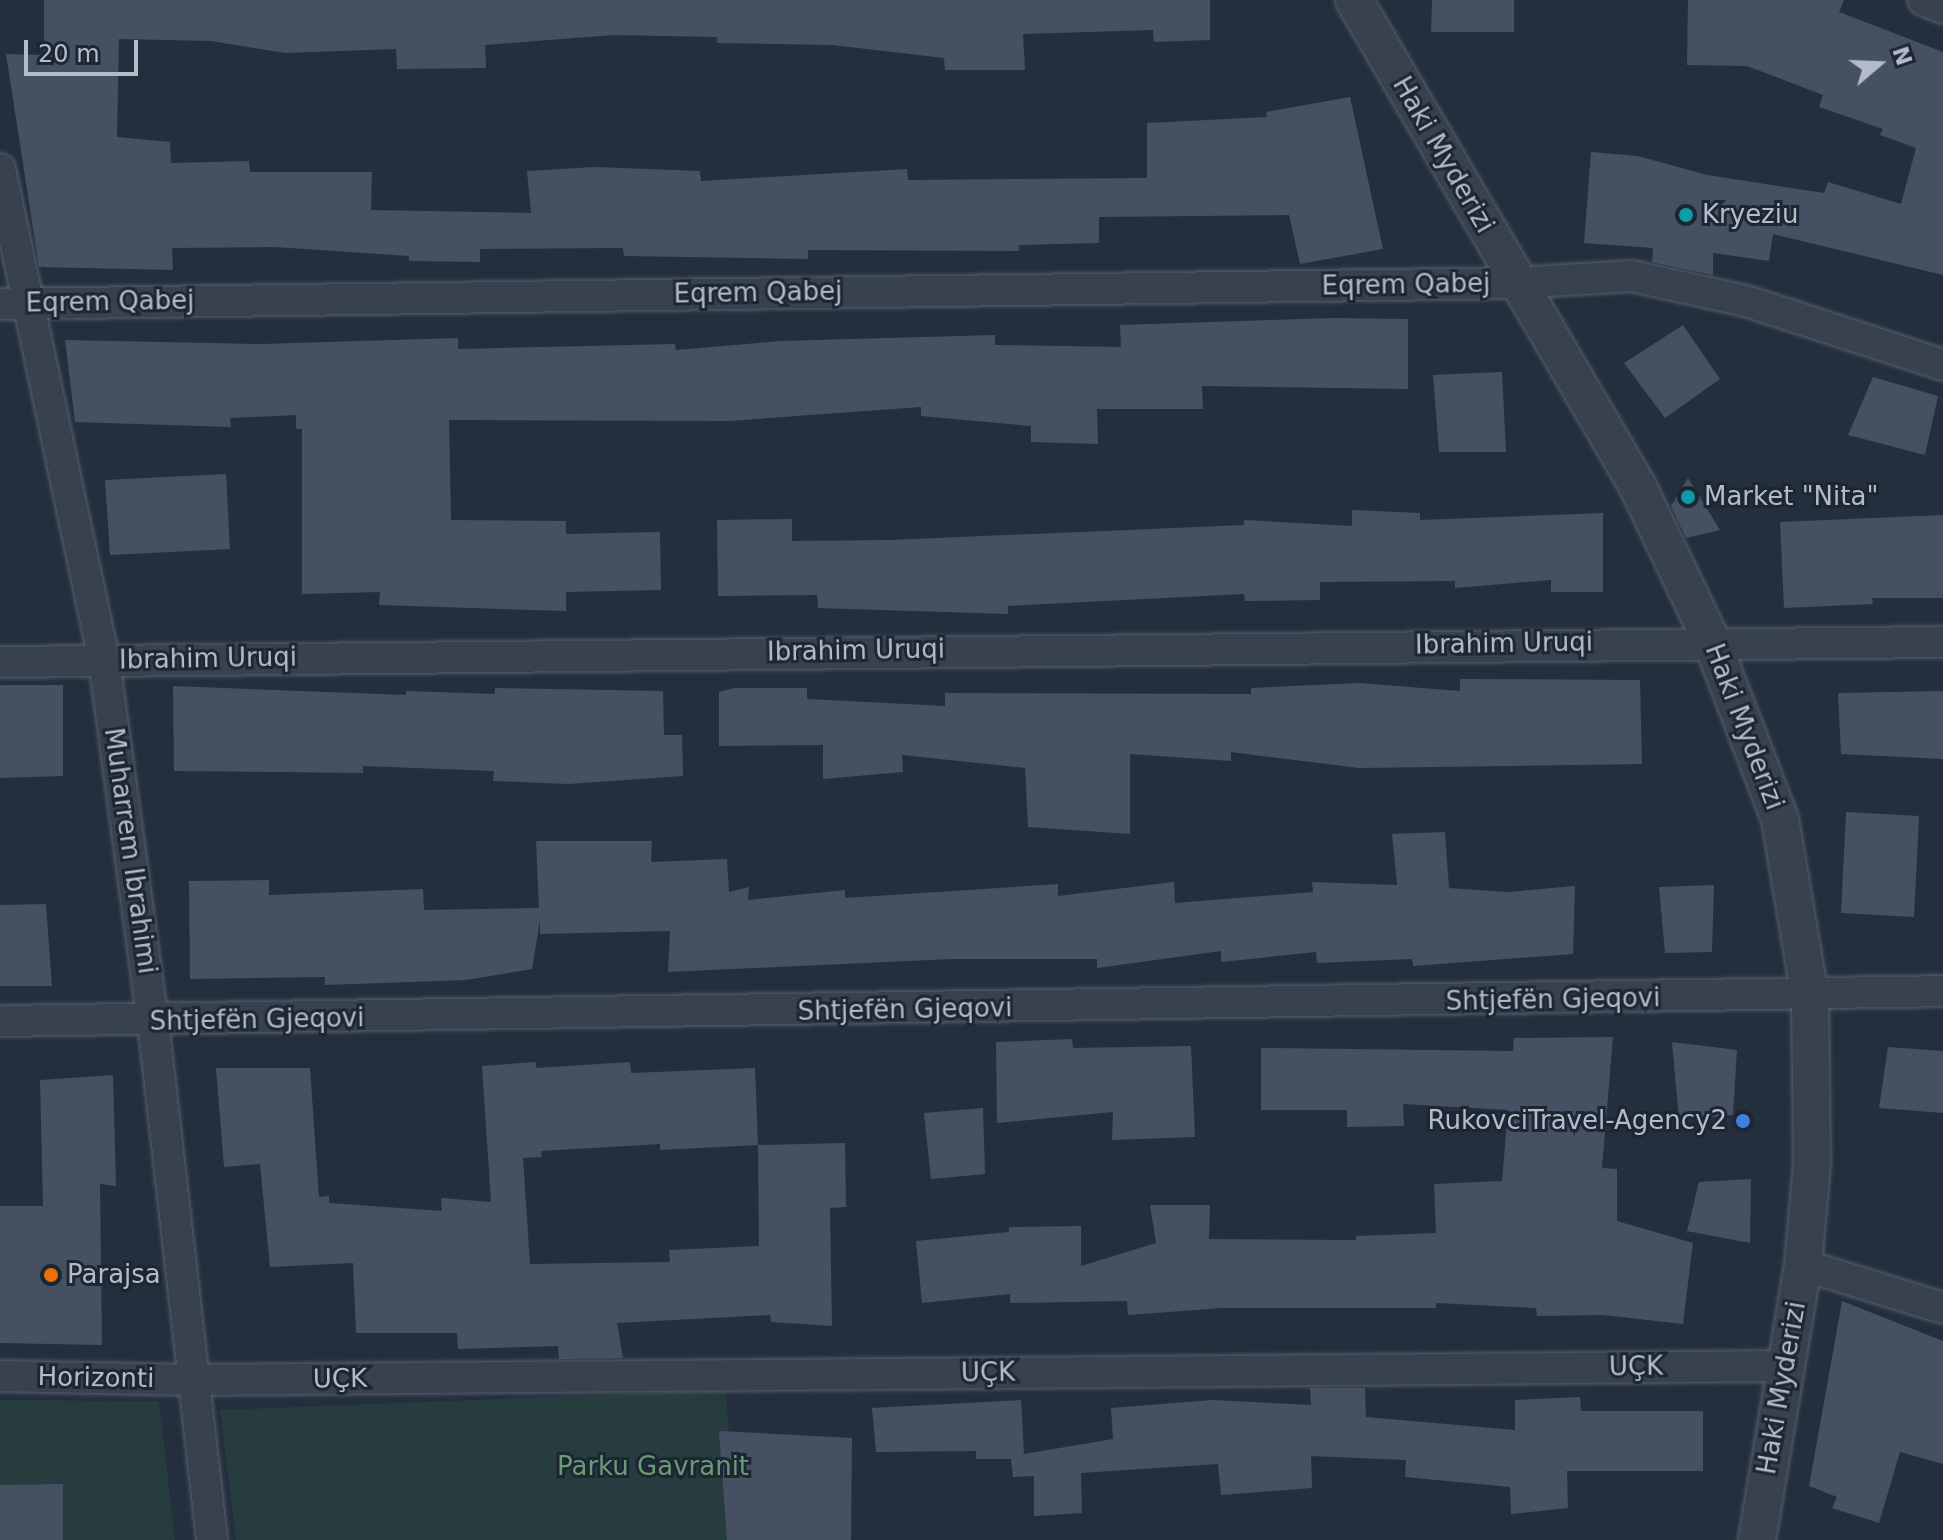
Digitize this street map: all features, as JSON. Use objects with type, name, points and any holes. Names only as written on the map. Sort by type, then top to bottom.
[{"type":"street","name":"Haki Myderizi","points":[[1354,0],[1515,283],[1637,485],[1712,642],[1780,819],[1810,996],[1812,1164],[1803,1265],[1757,1540]]},
{"type":"street","points":[[1923,0],[1943,8]]},
{"type":"street","name":"Muharrem Ibrahimi","points":[[0,169],[13,304],[104,660],[153,1021],[212,1540]]},
{"type":"street","name":"Eqrem Qabej","points":[[13,304],[1515,283],[1632,276],[1746,301],[1943,365]]},
{"type":"street","name":"Ibrahim Uruqi","points":[[0,662],[1943,642]]},
{"type":"street","name":"Shtjefën Gjeqovi","points":[[0,1021],[1810,996],[1943,991]]},
{"type":"street","points":[[1803,1265],[1943,1308]]},
{"type":"street","name":"UÇK","points":[[192,1380],[1785,1366]]},
{"type":"street","name":"Horizonti","points":[[0,1376],[192,1380]]},
{"type":"green space","name":"Parku Gavranit","points":[[726,1390],[736,1540],[236,1540],[220,1410]]},
{"type":"green space","points":[[0,1400],[159,1401],[175,1540],[0,1540]]},
{"type":"building","points":[[44,0],[1210,0],[1210,40],[1154,42],[1153,30],[1023,34],[1025,70],[945,70],[944,58],[832,45],[717,43],[717,37],[613,35],[485,45],[486,68],[397,69],[396,49],[285,53],[211,41],[119,39],[117,137],[170,142],[171,163],[249,161],[250,172],[372,172],[371,210],[531,213],[527,171],[594,167],[700,171],[701,181],[907,169],[908,180],[1147,178],[1147,123],[1267,117],[1266,112],[1350,97],[1383,249],[1300,264],[1289,215],[1099,217],[1099,243],[1019,245],[1019,251],[808,250],[808,259],[624,256],[623,248],[480,249],[480,262],[409,261],[409,256],[275,247],[172,248],[173,270],[39,267],[6,54],[44,55]]},
{"type":"building","points":[[1432,0],[1514,0],[1514,32],[1431,32]]},
{"type":"building","points":[[1688,0],[1844,0],[1839,12],[1943,52],[1943,275],[1773,234],[1769,261],[1713,253],[1713,275],[1652,262],[1653,248],[1584,243],[1591,152],[1638,156],[1707,175],[1824,193],[1828,182],[1901,204],[1916,148],[1880,135],[1883,129],[1819,107],[1823,95],[1747,66],[1687,65]]},
{"type":"building","points":[[1334,318],[1408,319],[1408,389],[1202,386],[1203,409],[1097,409],[1098,444],[1031,442],[1031,426],[921,416],[921,407],[729,421],[449,420],[451,520],[566,521],[566,534],[660,532],[661,590],[566,592],[566,611],[379,605],[380,592],[302,594],[302,429],[296,429],[296,415],[230,418],[231,427],[75,422],[65,340],[262,344],[458,338],[458,349],[675,344],[676,350],[781,341],[995,335],[995,345],[1121,347],[1120,325]]},
{"type":"building","points":[[1683,325],[1720,379],[1665,418],[1624,363]]},
{"type":"building","points":[[1502,372],[1506,452],[1439,452],[1433,375]]},
{"type":"building","points":[[1873,377],[1938,396],[1925,455],[1848,435]]},
{"type":"building","points":[[226,474],[230,549],[110,555],[105,480]]},
{"type":"building","name":"Market \"Nita\"","points":[[1688,478],[1720,530],[1686,538],[1671,506]]},
{"type":"building","points":[[1352,510],[1420,513],[1420,520],[1603,513],[1603,592],[1551,592],[1551,580],[1455,588],[1455,581],[1320,582],[1320,600],[1245,601],[1244,594],[1008,606],[1008,614],[818,608],[817,595],[718,596],[717,520],[792,519],[792,541],[890,540],[1244,525],[1244,520],[1352,526]]},
{"type":"building","points":[[1943,515],[1943,598],[1872,598],[1873,604],[1784,608],[1780,522]]},
{"type":"building","points":[[1460,679],[1640,680],[1642,764],[1359,768],[1231,752],[1231,761],[1130,754],[1130,834],[1028,827],[1025,768],[902,755],[903,772],[823,779],[823,745],[719,746],[719,692],[734,688],[807,688],[807,699],[945,706],[945,693],[1251,694],[1251,688],[1359,683],[1460,691]]},
{"type":"building","points":[[0,685],[63,685],[63,776],[0,778]]},
{"type":"building","points":[[173,686],[406,695],[406,691],[495,694],[495,688],[663,691],[664,735],[682,735],[683,776],[568,784],[493,781],[494,771],[363,766],[363,773],[174,771]]},
{"type":"building","points":[[1943,691],[1943,759],[1841,754],[1838,693]]},
{"type":"building","points":[[1846,812],[1919,816],[1914,917],[1841,913]]},
{"type":"building","points":[[1445,832],[1449,888],[1508,892],[1575,886],[1573,954],[1413,966],[1412,959],[1317,963],[1316,952],[1221,962],[1221,951],[1097,968],[1097,959],[951,959],[668,972],[670,931],[540,934],[540,920],[532,969],[466,980],[325,985],[325,977],[190,979],[189,881],[269,880],[269,895],[423,889],[424,910],[539,908],[536,841],[652,841],[651,862],[727,859],[729,892],[749,887],[748,900],[845,890],[845,898],[1058,884],[1058,896],[1174,882],[1175,903],[1313,892],[1312,882],[1397,885],[1392,834]]},
{"type":"building","points":[[1714,885],[1712,952],[1665,953],[1659,887]]},
{"type":"building","points":[[46,904],[52,986],[0,986],[0,905]]},
{"type":"building","points":[[1613,1037],[1602,1168],[1617,1169],[1617,1221],[1693,1243],[1683,1324],[1603,1315],[1537,1316],[1536,1308],[1436,1303],[1436,1308],[1222,1308],[1128,1315],[1127,1301],[1010,1303],[1010,1294],[922,1303],[916,1241],[1009,1232],[1009,1227],[1081,1226],[1081,1266],[1156,1243],[1150,1205],[1210,1205],[1209,1239],[1356,1240],[1356,1236],[1436,1233],[1434,1184],[1502,1181],[1508,1110],[1403,1104],[1404,1126],[1347,1127],[1347,1110],[1261,1110],[1261,1048],[1513,1051],[1514,1038]]},
{"type":"building","points":[[1072,1039],[1073,1048],[1191,1046],[1195,1137],[1112,1140],[1113,1112],[997,1123],[996,1042]]},
{"type":"building","points":[[1672,1042],[1737,1050],[1733,1115],[1679,1120]]},
{"type":"building","points":[[1888,1047],[1943,1051],[1943,1113],[1879,1108]]},
{"type":"building","points":[[536,1062],[536,1068],[630,1062],[631,1073],[755,1068],[758,1145],[845,1143],[846,1207],[830,1208],[832,1326],[771,1322],[770,1315],[617,1323],[623,1358],[559,1359],[558,1346],[458,1349],[457,1333],[356,1333],[353,1263],[270,1267],[260,1164],[224,1167],[216,1068],[310,1068],[319,1197],[329,1196],[329,1203],[442,1211],[441,1198],[491,1202],[482,1066]],"holes":[[[660,1144],[660,1150],[758,1145],[759,1246],[669,1250],[670,1262],[530,1264],[523,1158],[542,1157],[541,1151]]]},
{"type":"building","name":"Parajsa","points":[[113,1075],[116,1186],[100,1184],[102,1345],[0,1343],[0,1206],[43,1206],[40,1080]]},
{"type":"building","points":[[983,1108],[985,1174],[931,1179],[924,1113]]},
{"type":"building","points":[[1751,1179],[1750,1243],[1687,1231],[1699,1182]]},
{"type":"building","points":[[1842,1301],[1943,1341],[1943,1464],[1900,1452],[1879,1523],[1832,1508],[1837,1497],[1809,1486]]},
{"type":"building","points":[[1310,1388],[1365,1388],[1366,1417],[1515,1430],[1515,1400],[1580,1397],[1581,1411],[1703,1411],[1703,1471],[1567,1471],[1568,1508],[1511,1514],[1510,1487],[1405,1477],[1406,1460],[1311,1456],[1312,1488],[1221,1495],[1218,1464],[1081,1473],[1082,1513],[1034,1516],[1034,1476],[1013,1477],[1011,1459],[976,1459],[976,1451],[876,1452],[872,1408],[1021,1400],[1024,1454],[1113,1439],[1111,1408],[1212,1400],[1311,1405]]},
{"type":"building","points":[[719,1431],[852,1438],[851,1540],[727,1540]]},
{"type":"building","points":[[63,1484],[63,1540],[0,1540],[0,1485]]},
{"type":"place","name":"Kryeziu","points":[[1686,215]]},
{"type":"place","name":"Market \"Nita\"","points":[[1688,497]]},
{"type":"place","name":"RukovciTravel-Agency2","points":[[1743,1121]]},
{"type":"place","name":"Parajsa","points":[[51,1275]]}]
